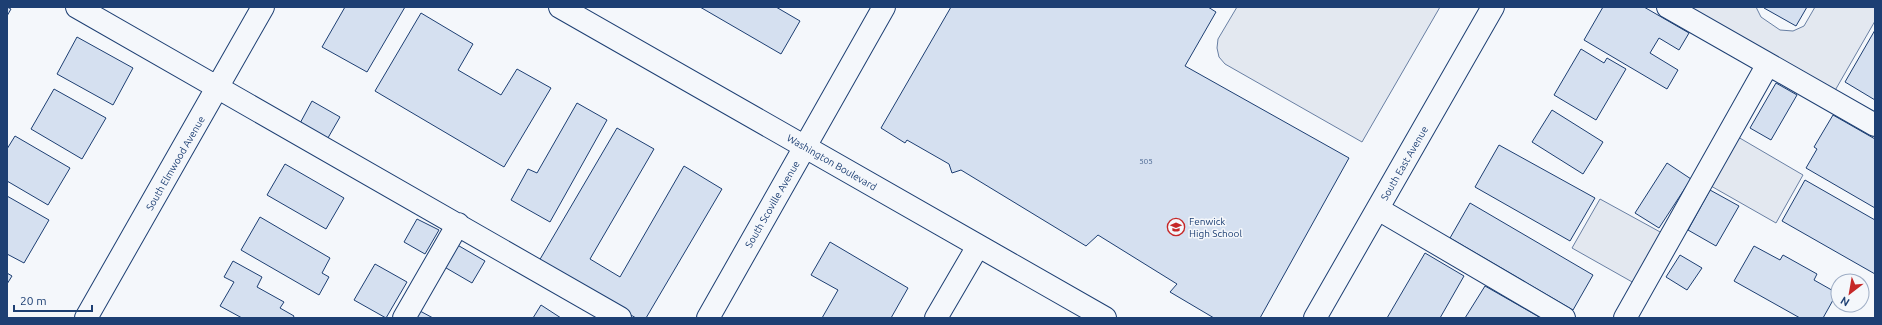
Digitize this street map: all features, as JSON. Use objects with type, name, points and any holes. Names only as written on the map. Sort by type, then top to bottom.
[{"type":"street","points":[[77,7],[620,318]]},
{"type":"street","name":"South Elmwood Avenue","points":[[86,318],[263,7]]},
{"type":"street","name":"Washington Boulevard","points":[[560,7],[1105,318]]},
{"type":"street","name":"South Scoville Avenue","points":[[708,318],[884,7]]},
{"type":"street","name":"South East Avenue","points":[[1316,318],[1493,7]]},
{"type":"street","points":[[1668,7],[1875,124]]},
{"type":"street","points":[[1625,318],[1768,64]]},
{"type":"street","points":[[1378,209],[1564,318]]},
{"type":"street","points":[[404,318],[458,224]]},
{"type":"street","points":[[936,318],[978,246]]},
{"type":"shaded area","points":[[1237,7],[1440,7],[1362,142],[1225,64],[1219,57],[1217,48],[1218,39]]},
{"type":"shaded area","points":[[1682,7],[1756,7],[1761,17],[1780,30],[1793,31],[1804,26],[1815,7],[1875,7],[1875,21],[1833,94]]},
{"type":"shaded area","points":[[1738,137],[1803,175],[1776,223],[1711,186]]},
{"type":"shaded area","points":[[1600,199],[1662,233],[1634,283],[1572,248]]},
{"type":"building","points":[[7,7],[11,9],[7,16]]},
{"type":"building","points":[[345,7],[405,7],[367,72],[322,47]]},
{"type":"building","points":[[700,7],[776,7],[800,21],[781,54]]},
{"type":"building","name":"Fenwick High School","points":[[951,7],[1208,7],[1216,12],[1185,66],[1349,158],[1260,318],[1214,318],[1170,292],[1177,284],[1098,235],[1086,246],[961,170],[952,173],[949,164],[907,140],[905,143],[881,128]]},
{"type":"building","points":[[1603,7],[1644,7],[1689,33],[1679,50],[1659,38],[1650,53],[1678,70],[1667,89],[1584,40]]},
{"type":"building","points":[[1807,7],[1796,26],[1764,8]]},
{"type":"building","points":[[421,13],[473,44],[458,70],[501,95],[517,69],[551,88],[504,167],[375,91]]},
{"type":"building","points":[[1875,30],[1875,100],[1845,82]]},
{"type":"building","points":[[77,37],[133,68],[113,105],[57,74]]},
{"type":"building","points":[[1581,49],[1604,63],[1607,58],[1626,69],[1596,120],[1554,95]]},
{"type":"building","points":[[1776,83],[1797,95],[1771,140],[1750,128]]},
{"type":"building","points":[[54,89],[106,118],[82,159],[31,129]]},
{"type":"building","points":[[312,101],[340,117],[325,143],[298,127]]},
{"type":"building","points":[[577,103],[607,120],[550,222],[511,200],[528,169],[537,173]]},
{"type":"building","points":[[1552,110],[1603,142],[1583,174],[1532,142]]},
{"type":"building","points":[[1833,115],[1875,139],[1875,208],[1806,168],[1817,149],[1814,147]]},
{"type":"building","points":[[617,128],[654,149],[590,259],[620,277],[684,166],[722,189],[646,318],[636,318],[539,261]]},
{"type":"building","points":[[15,136],[70,168],[48,205],[7,181],[7,149]]},
{"type":"building","points":[[1499,145],[1595,198],[1570,241],[1475,187]]},
{"type":"building","points":[[1667,163],[1691,179],[1659,228],[1635,213]]},
{"type":"building","points":[[285,164],[344,198],[326,229],[267,195]]},
{"type":"building","points":[[1805,180],[1875,220],[1875,274],[1782,221]]},
{"type":"building","points":[[1710,190],[1739,206],[1716,246],[1688,230]]},
{"type":"building","points":[[7,196],[49,220],[24,263],[7,254]]},
{"type":"building","points":[[1470,203],[1593,275],[1573,310],[1450,238]]},
{"type":"building","points":[[260,217],[330,258],[322,273],[329,277],[319,295],[241,250]]},
{"type":"building","points":[[417,219],[439,230],[425,254],[404,242]]},
{"type":"building","points":[[830,242],[908,288],[891,318],[822,318],[838,290],[811,275]]},
{"type":"building","points":[[454,243],[485,261],[472,283],[441,265]]},
{"type":"building","points":[[1754,246],[1780,260],[1783,255],[1817,274],[1814,280],[1830,289],[1830,306],[1823,318],[1800,318],[1734,281]]},
{"type":"building","points":[[1425,253],[1464,276],[1440,318],[1387,318]]},
{"type":"building","points":[[1680,255],[1702,268],[1687,290],[1666,277]]},
{"type":"building","points":[[233,261],[262,277],[257,287],[284,302],[280,308],[294,316],[293,318],[242,318],[220,306],[234,282],[224,277]]},
{"type":"building","points":[[375,264],[407,282],[386,318],[354,300]]},
{"type":"building","points":[[7,273],[12,276],[7,284]]},
{"type":"building","points":[[1485,286],[1541,318],[1465,318]]},
{"type":"building","points":[[541,305],[561,318],[533,318]]},
{"type":"building","points":[[420,311],[433,318],[415,318]]},
{"type":"place","name":"Fenwick High School","points":[[1176,227]]}]
